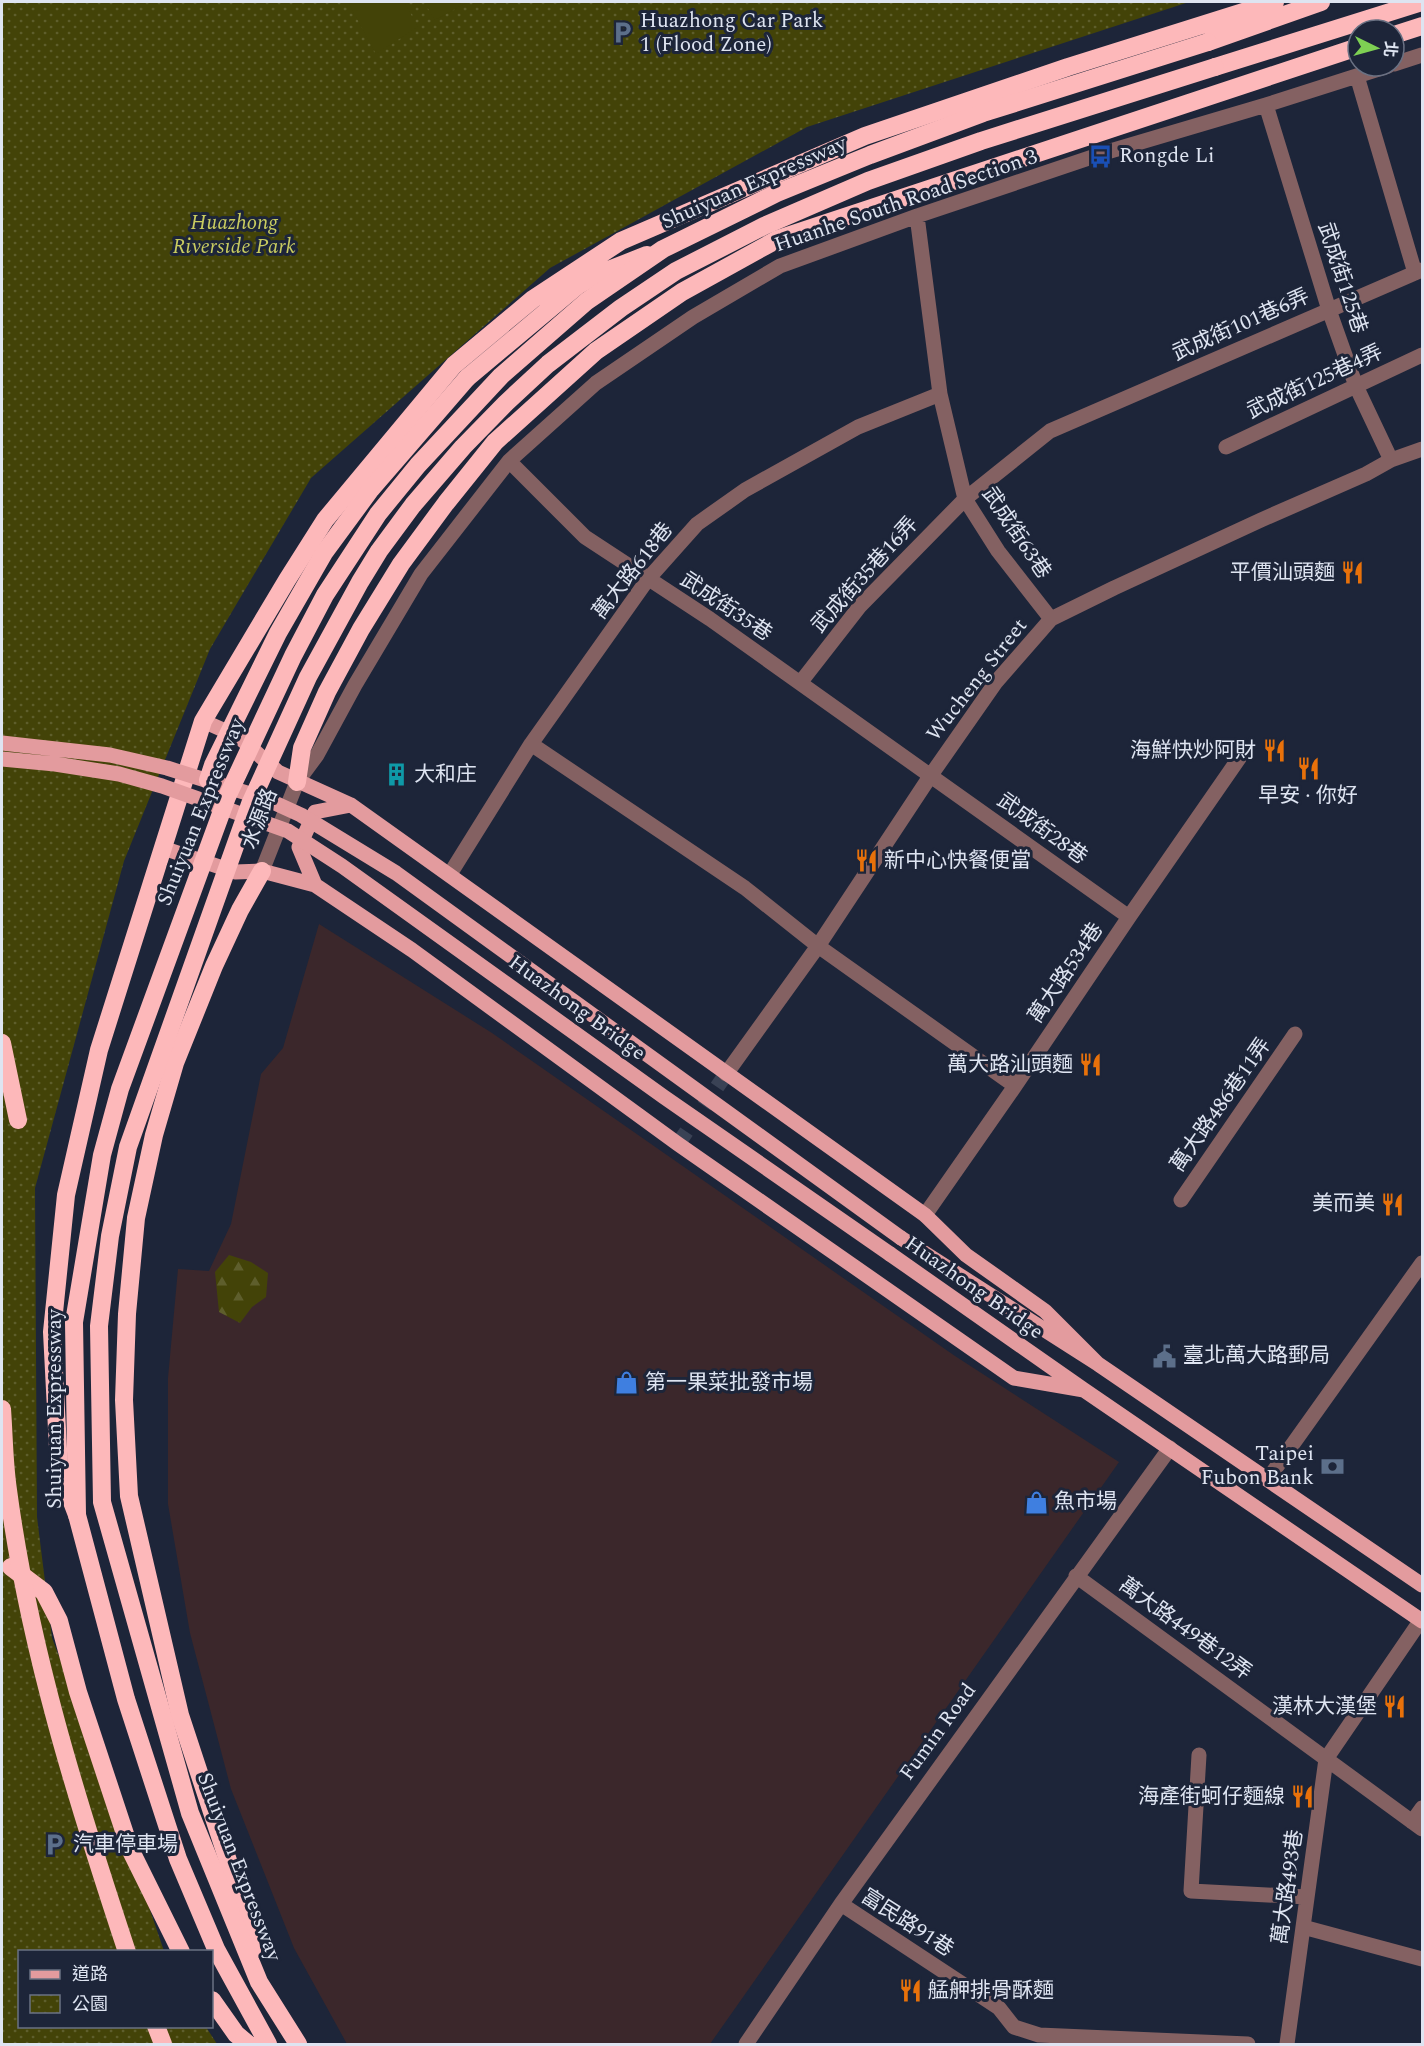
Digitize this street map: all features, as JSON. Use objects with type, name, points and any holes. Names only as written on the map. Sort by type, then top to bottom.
[{"type":"highway","points":[[77,1515],[59,1468],[52,1332],[66,1195],[99,1050],[203,721],[325,520],[454,365],[533,299],[621,241],[865,136],[1068,67],[1275,2]]},
{"type":"highway","name":"Shuiyuan Expressway","points":[[268,2044],[216,1950],[178,1859],[126,1699],[77,1515],[74,1322],[102,1155],[120,1089],[227,797],[256,731],[325,595],[378,514],[418,465],[494,383],[587,301],[663,249],[777,193],[983,113],[1208,42],[1321,2]]},
{"type":"highway","name":"Shuiyuan Expressway","points":[[298,2044],[259,1982],[190,1813],[102,1502],[99,1326],[110,1236],[128,1147],[250,804],[308,677],[342,613],[379,551],[413,505],[506,402],[584,335],[676,271],[764,226],[868,181],[981,141],[1422,2]]},
{"type":"highway","points":[[1406,31],[1422,26]]},
{"type":"highway","points":[[297,782],[302,748],[327,692],[361,629],[401,564],[495,442],[596,351],[682,292],[778,239],[1346,51]]},
{"type":"highway","points":[[208,780],[213,765],[278,633],[324,553],[371,489],[467,378],[577,286],[596,275],[663,249]]},
{"type":"highway","points":[[259,1982],[238,1891],[180,1715],[129,1496],[124,1400],[127,1314],[135,1229],[154,1136],[175,1063],[214,966],[240,910],[262,872]]},
{"type":"highway","points":[[2,1043],[18,1120]]},
{"type":"highway","points":[[2,1408],[8,1490],[29,1610],[51,1706],[126,1950]]},
{"type":"highway","points":[[11,1567],[44,1592],[59,1621],[78,1692],[130,1849],[180,1950]]},
{"type":"highway","points":[[213,2001],[236,2034],[248,2044]]},
{"type":"highway","points":[[157,2028],[163,2044]]},
{"type":"main road","points":[[203,721],[239,737],[273,769],[351,805],[450,874],[925,1215],[966,1255],[1045,1311],[1098,1364],[1422,1585]]},
{"type":"main road","name":"Huazhong Bridge","points":[[2,743],[110,755],[168,768],[266,799],[301,815],[396,873],[901,1238],[1098,1364]]},
{"type":"main road","name":"Huazhong Bridge","points":[[2,759],[119,774],[207,800],[288,831],[342,866],[664,1097],[1084,1390],[1421,1621]]},
{"type":"main road","points":[[315,885],[298,847],[315,812],[351,805]]},
{"type":"main road","points":[[163,848],[235,872],[262,872],[315,885],[412,950],[687,1150],[1014,1378],[1084,1390]]},
{"type":"street","points":[[1406,60],[1422,55]]},
{"type":"street","name":"Huanhe South Road Section 3","points":[[297,782],[316,755],[421,574],[508,461],[596,383],[693,317],[780,266],[917,216],[1107,152],[1351,78]]},
{"type":"street","points":[[1358,78],[1419,272]]},
{"type":"street","name":"武成街125巷","points":[[1266,105],[1329,310],[1356,386],[1391,460]]},
{"type":"street","name":"武成街63巷","points":[[917,216],[940,394],[965,499],[998,551],[1051,619]]},
{"type":"street","name":"武成街101巷6弄","points":[[965,499],[1050,431],[1419,272]]},
{"type":"street","name":"武成街125巷4弄","points":[[1226,447],[1422,355]]},
{"type":"street","name":"萬大路618巷","points":[[450,874],[531,744],[648,579],[697,524],[746,490],[858,427],[940,394]]},
{"type":"street","name":"Wucheng Street","points":[[726,1074],[818,946],[931,775],[996,682],[1051,619],[1261,520],[1366,474],[1391,460],[1422,449]]},
{"type":"street","name":"武成街35巷","points":[[508,461],[585,537],[710,619],[931,775]]},
{"type":"street","name":"武成街35巷16弄","points":[[800,683],[860,606],[965,499]]},
{"type":"street","points":[[531,744],[745,888],[818,946],[1015,1086]]},
{"type":"street","name":"萬大路534巷","points":[[925,1215],[1242,754]]},
{"type":"street","name":"武成街28巷","points":[[931,775],[1129,917]]},
{"type":"street","name":"水源路","points":[[262,872],[297,782]]},
{"type":"street","name":"萬大路486巷11弄","points":[[1181,1200],[1295,1034]]},
{"type":"street","points":[[1268,1479],[1422,1263]]},
{"type":"street","name":"Fumin Road","points":[[746,2044],[841,1904],[1170,1448]]},
{"type":"street","name":"萬大路449巷12弄","points":[[1076,1576],[1417,1825]]},
{"type":"street","name":"萬大路493巷","points":[[1287,2044],[1326,1759],[1421,1621]]},
{"type":"street","points":[[1199,1755],[1191,1891],[1307,1897]]},
{"type":"street","points":[[1417,1825],[1422,1808]]},
{"type":"street","name":"富民路91巷","points":[[841,1904],[999,2008],[1014,2027],[1038,2041],[1248,2044]]},
{"type":"street","points":[[1303,1927],[1422,1959]]},
{"type":"shaded area","name":"第一果菜批發市場","points":[[319,924],[492,1033],[955,1356],[1119,1462],[710,2044],[347,2044],[294,1948],[231,1789],[190,1633],[168,1504],[168,1378],[178,1269],[209,1271],[231,1224],[261,1074],[283,1048]]},
{"type":"green space","name":"Huazhong Riverside Park","points":[[2,2],[1189,2],[807,127],[550,268],[311,478],[210,649],[124,861],[35,1188],[37,1517],[52,1638],[100,1764],[164,1950],[18,1950],[18,2028],[207,2028],[217,2044],[2,2044]]},
{"type":"green space","points":[[348,2],[404,2],[418,27],[376,54]]},
{"type":"green space","points":[[424,2],[468,2],[435,20]]},
{"type":"green space","points":[[229,1255],[251,1262],[268,1273],[266,1297],[252,1307],[240,1323],[219,1312],[215,1272]]},
{"type":"tunnel","points":[[678,1144],[726,1074]]},
{"type":"place","name":"Huazhong Car Park 1 (Flood Zone)","points":[[622,33]]},
{"type":"place","name":"Rongde Li","points":[[1101,156]]},
{"type":"place","name":"平價汕頭麵","points":[[1353,573]]},
{"type":"place","name":"海鮮快炒阿財","points":[[1274,751]]},
{"type":"place","name":"早安 · 你好","points":[[1308,768]]},
{"type":"place","name":"大和庄","points":[[396,775]]},
{"type":"place","name":"新中心快餐便當","points":[[866,861]]},
{"type":"place","name":"萬大路汕頭麵","points":[[1091,1065]]},
{"type":"place","name":"美而美","points":[[1393,1204]]},
{"type":"place","name":"臺北萬大路郵局","points":[[1165,1356]]},
{"type":"place","name":"第一果菜批發市場","points":[[627,1383]]},
{"type":"place","name":"Taipei Fubon Bank","points":[[1332,1466]]},
{"type":"place","name":"魚市場","points":[[1036,1502]]},
{"type":"place","name":"漢林大漢堡","points":[[1395,1707]]},
{"type":"place","name":"海產街蚵仔麵線","points":[[1303,1797]]},
{"type":"place","name":"汽車停車場","points":[[55,1845]]},
{"type":"place","name":"艋舺排骨酥麵","points":[[910,1991]]}]
